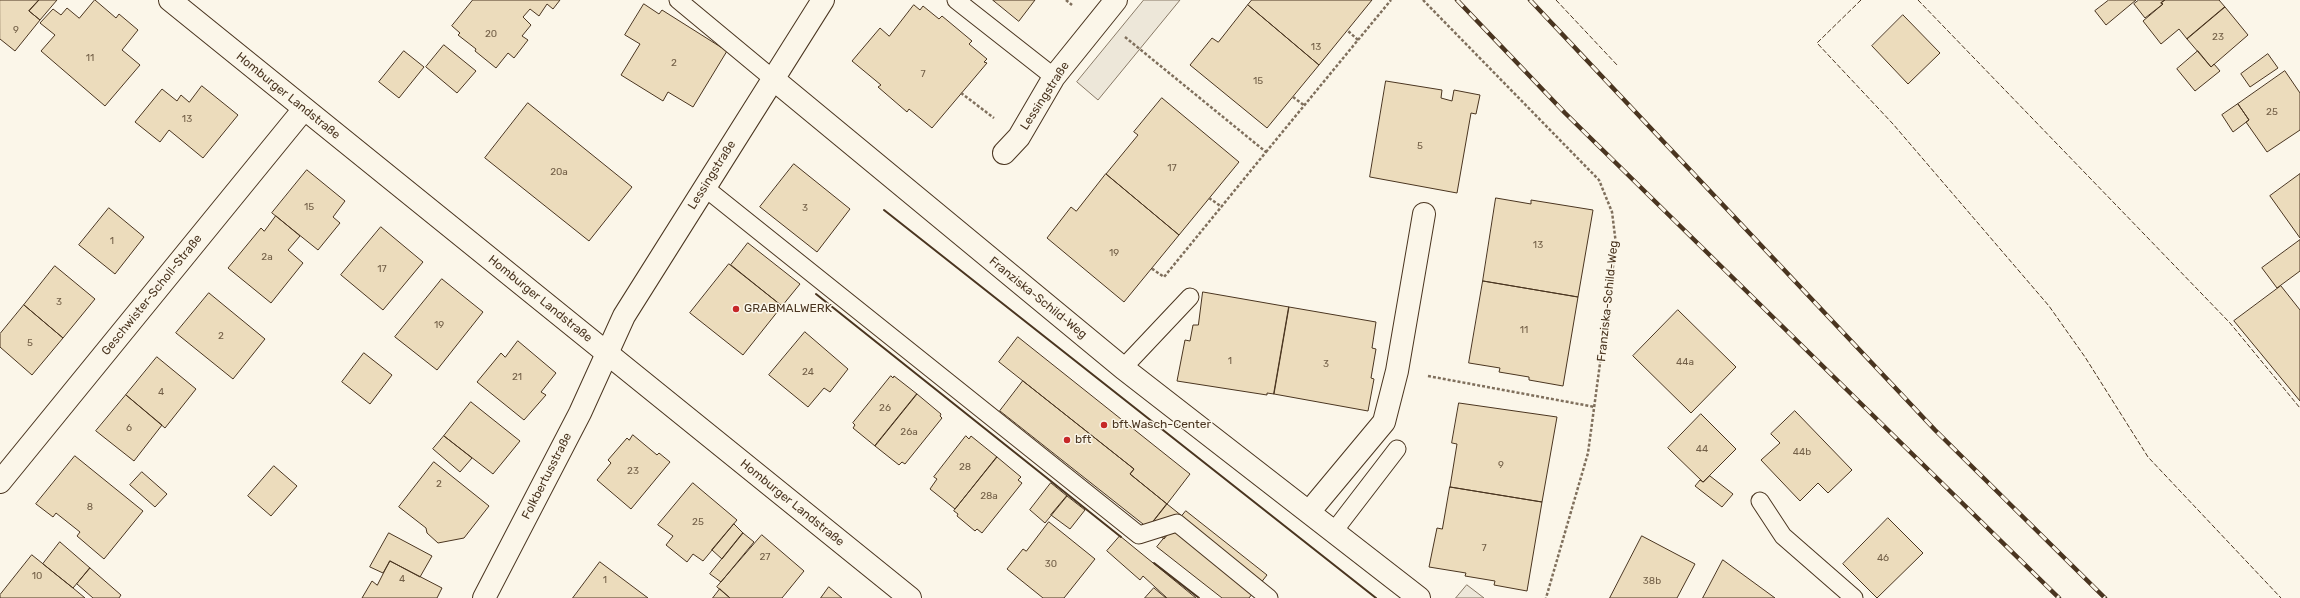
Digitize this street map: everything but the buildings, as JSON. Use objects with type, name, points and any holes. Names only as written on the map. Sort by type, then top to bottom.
[{"type":"street","name":"Homburger Landstraße","points":[[170,0],[910,598]]},
{"type":"street","name":"Lessingstraße","points":[[607,353],[624,316],[772,78],[823,0]]},
{"type":"street","name":"Lessingstraße","points":[[1004,153],[1019,137],[1054,77],[1116,0]]},
{"type":"street","name":"Franziska-Schild-Weg","points":[[772,78],[1123,368],[1419,598]]},
{"type":"street","name":"Geschwister-Scholl-Straße","points":[[0,482],[304,108]]},
{"type":"street","points":[[1309,512],[1384,422],[1397,371],[1424,214]]},
{"type":"street","name":"Folkbertusstraße","points":[[484,598],[580,413],[607,353]]},
{"type":"lane","points":[[678,0],[772,78]]},
{"type":"lane","points":[[956,0],[1054,77]]},
{"type":"lane","points":[[704,187],[1139,535],[1177,523],[1269,598]]},
{"type":"lane","points":[[1123,368],[1190,297]]},
{"type":"lane","points":[[1334,531],[1397,449]]},
{"type":"lane","points":[[1760,501],[1783,536],[1854,598]]},
{"type":"path","points":[[1151,268],[1164,277],[1391,0]]},
{"type":"path","name":"Franziska-Schild-Weg","points":[[1424,0],[1599,180],[1612,212],[1616,244],[1588,453],[1546,598]]},
{"type":"path","points":[[1102,18],[1266,152]]},
{"type":"path","points":[[1347,30],[1358,40]]},
{"type":"path","points":[[961,93],[1019,137]]},
{"type":"path","points":[[1293,97],[1305,106]]},
{"type":"path","points":[[1209,198],[1222,207]]},
{"type":"path","points":[[1397,371],[1595,407]]},
{"type":"shaded area","points":[[1144,0],[1180,0],[1098,100],[1077,82]]},
{"type":"shaded area","points":[[1467,585],[1484,598],[1456,598]]},
{"type":"railway","points":[[1457,0],[1565,113],[2059,598]]},
{"type":"railway","points":[[1530,0],[1935,430],[2105,598]]},
{"type":"fence","points":[[1556,0],[1618,66]]},
{"type":"fence","points":[[1861,0],[1817,43],[1893,124],[2049,306],[2085,357],[2148,457],[2281,598]]},
{"type":"fence","points":[[1918,0],[2230,323],[2300,408]]},
{"type":"wall","points":[[884,210],[1376,598]]},
{"type":"wall","points":[[816,294],[1121,537]]},
{"type":"wall","points":[[1154,563],[1199,598]]},
{"type":"place","name":"GRABMALWERK","points":[[736,309]]},
{"type":"place","name":"bft Wasch-Center","points":[[1104,425]]},
{"type":"place","name":"bft","points":[[1067,440]]}]
